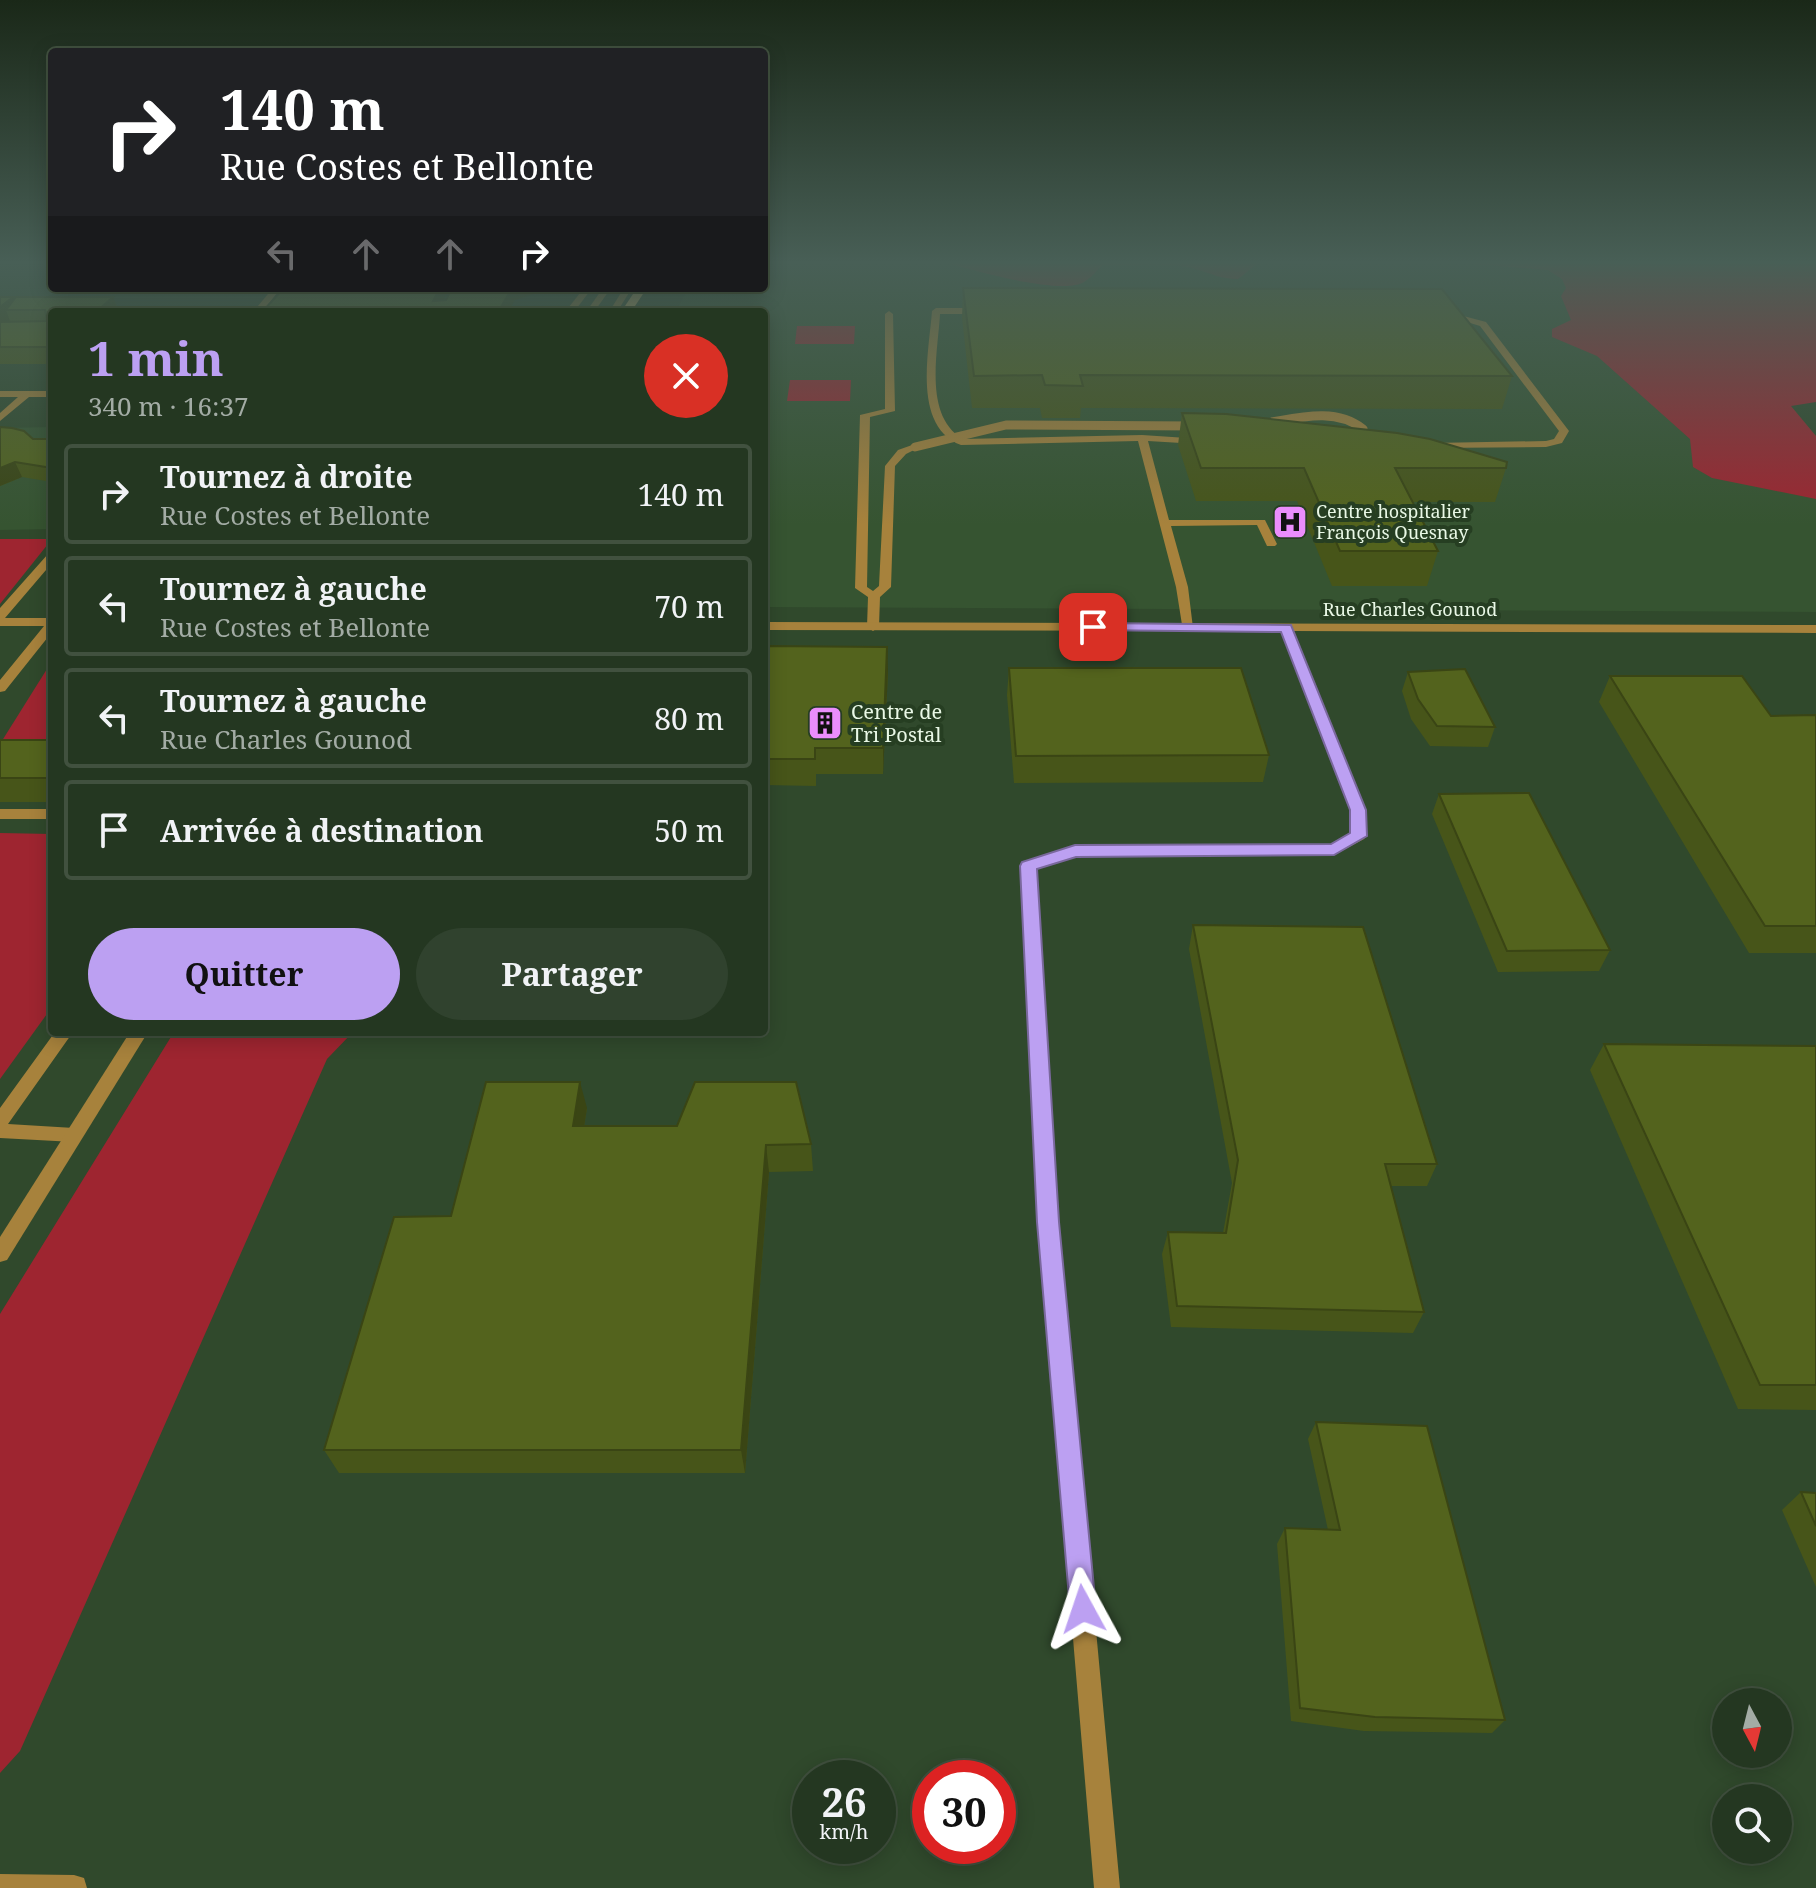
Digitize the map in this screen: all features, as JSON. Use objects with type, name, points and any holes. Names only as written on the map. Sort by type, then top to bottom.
[{"type":"street","points":[[874,596],[861,588],[865,415],[890,411],[889,349]]},
{"type":"street","points":[[933,349],[932,371],[938,414],[946,432],[961,442],[1142,438],[1205,442]]},
{"type":"street","points":[[1426,446],[1546,444],[1558,441],[1564,431],[1502,349]]},
{"type":"street","points":[[0,394],[48,394]]},
{"type":"street","points":[[0,418],[27,394]]},
{"type":"street","points":[[1254,424],[1332,417],[1350,420],[1363,429],[1355,438],[1338,443],[1367,446]]},
{"type":"street","points":[[1269,423],[1300,429]]},
{"type":"street","points":[[873,627],[874,596],[885,587],[890,466],[902,452],[1006,425],[1210,426]]},
{"type":"street","points":[[1142,438],[1182,587],[1187,628]]},
{"type":"street","points":[[1165,523],[1261,522],[1271,544]]},
{"type":"street","points":[[0,616],[47,567]]},
{"type":"street","points":[[0,622],[48,623]]},
{"type":"street","name":"Rue Charles Gounod","points":[[768,626],[1816,629]]},
{"type":"street","points":[[0,688],[48,628]]},
{"type":"street","points":[[1107,1888],[1048,1222],[1028,866],[1075,851],[1334,850],[1359,836],[1358,810],[1286,628]]},
{"type":"street","points":[[0,814],[48,814]]},
{"type":"street","points":[[0,1122],[61,1036]]},
{"type":"street","points":[[0,1254],[136,1036]]},
{"type":"street","points":[[0,1131],[74,1135]]},
{"type":"street","points":[[0,1887],[74,1888]]},
{"type":"shaded area","name":"Centre hospitalier François Quesnay","points":[[768,349],[1744,349],[1816,436],[1816,612],[768,607]]},
{"type":"shaded area","points":[[1581,349],[1816,349],[1816,402],[1791,406],[1816,436],[1816,499],[1712,478],[1693,467],[1690,439],[1597,356]]},
{"type":"shaded area","points":[[790,380],[851,380],[850,401],[787,401]]},
{"type":"shaded area","points":[[48,427],[48,529],[0,530],[0,428]]},
{"type":"shaded area","points":[[0,539],[48,539],[48,544],[0,604]]},
{"type":"shaded area","points":[[48,667],[48,753],[0,744]]},
{"type":"shaded area","points":[[0,833],[48,834],[48,1013],[0,1079]]},
{"type":"shaded area","points":[[172,1036],[349,1036],[327,1059],[20,1751],[0,1773],[0,1314]]},
{"type":"building","points":[[971,349],[1490,349],[1512,376],[1080,375],[1083,386],[1045,385],[1042,375],[974,376]]},
{"type":"building","points":[[1182,413],[1226,414],[1397,433],[1430,439],[1507,462],[1506,468],[1395,468],[1438,551],[1340,551],[1304,468],[1201,468]]},
{"type":"building","points":[[0,427],[24,431],[33,439],[48,439],[48,467],[15,462],[0,468]]},
{"type":"building","name":"Centre de Tri Postal","points":[[768,646],[887,647],[883,748],[815,748],[815,759],[768,759]]},
{"type":"building","points":[[1009,668],[1241,668],[1269,755],[1016,756]]},
{"type":"building","points":[[1465,669],[1495,727],[1437,726],[1418,699],[1408,672]]},
{"type":"building","points":[[1610,676],[1742,676],[1771,716],[1816,715],[1816,926],[1765,926]]},
{"type":"building","points":[[0,740],[48,740],[48,778],[0,778]]},
{"type":"building","points":[[1529,793],[1610,950],[1507,951],[1439,794]]},
{"type":"building","points":[[1193,925],[1363,927],[1437,1164],[1385,1164],[1424,1312],[1177,1306],[1168,1232],[1226,1233],[1238,1160]]},
{"type":"building","points":[[1604,1044],[1816,1046],[1816,1385],[1760,1385]]},
{"type":"building","points":[[486,1082],[580,1082],[573,1126],[677,1126],[695,1082],[796,1082],[811,1144],[766,1145],[741,1450],[324,1450],[394,1217],[451,1216]]},
{"type":"building","points":[[1316,1422],[1427,1426],[1505,1720],[1375,1717],[1300,1708],[1285,1528],[1340,1530]]},
{"type":"building","points":[[1801,1492],[1816,1493],[1816,1526]]},
{"type":"place","name":"Centre hospitalier François Quesnay","points":[[1290,522]]},
{"type":"place","name":"Centre de Tri Postal","points":[[825,723]]},
{"type":"route","points":[[1083,1609],[1048,1222],[1028,866],[1075,851],[1334,850],[1359,836],[1358,810],[1286,628],[1093,627]]}]
